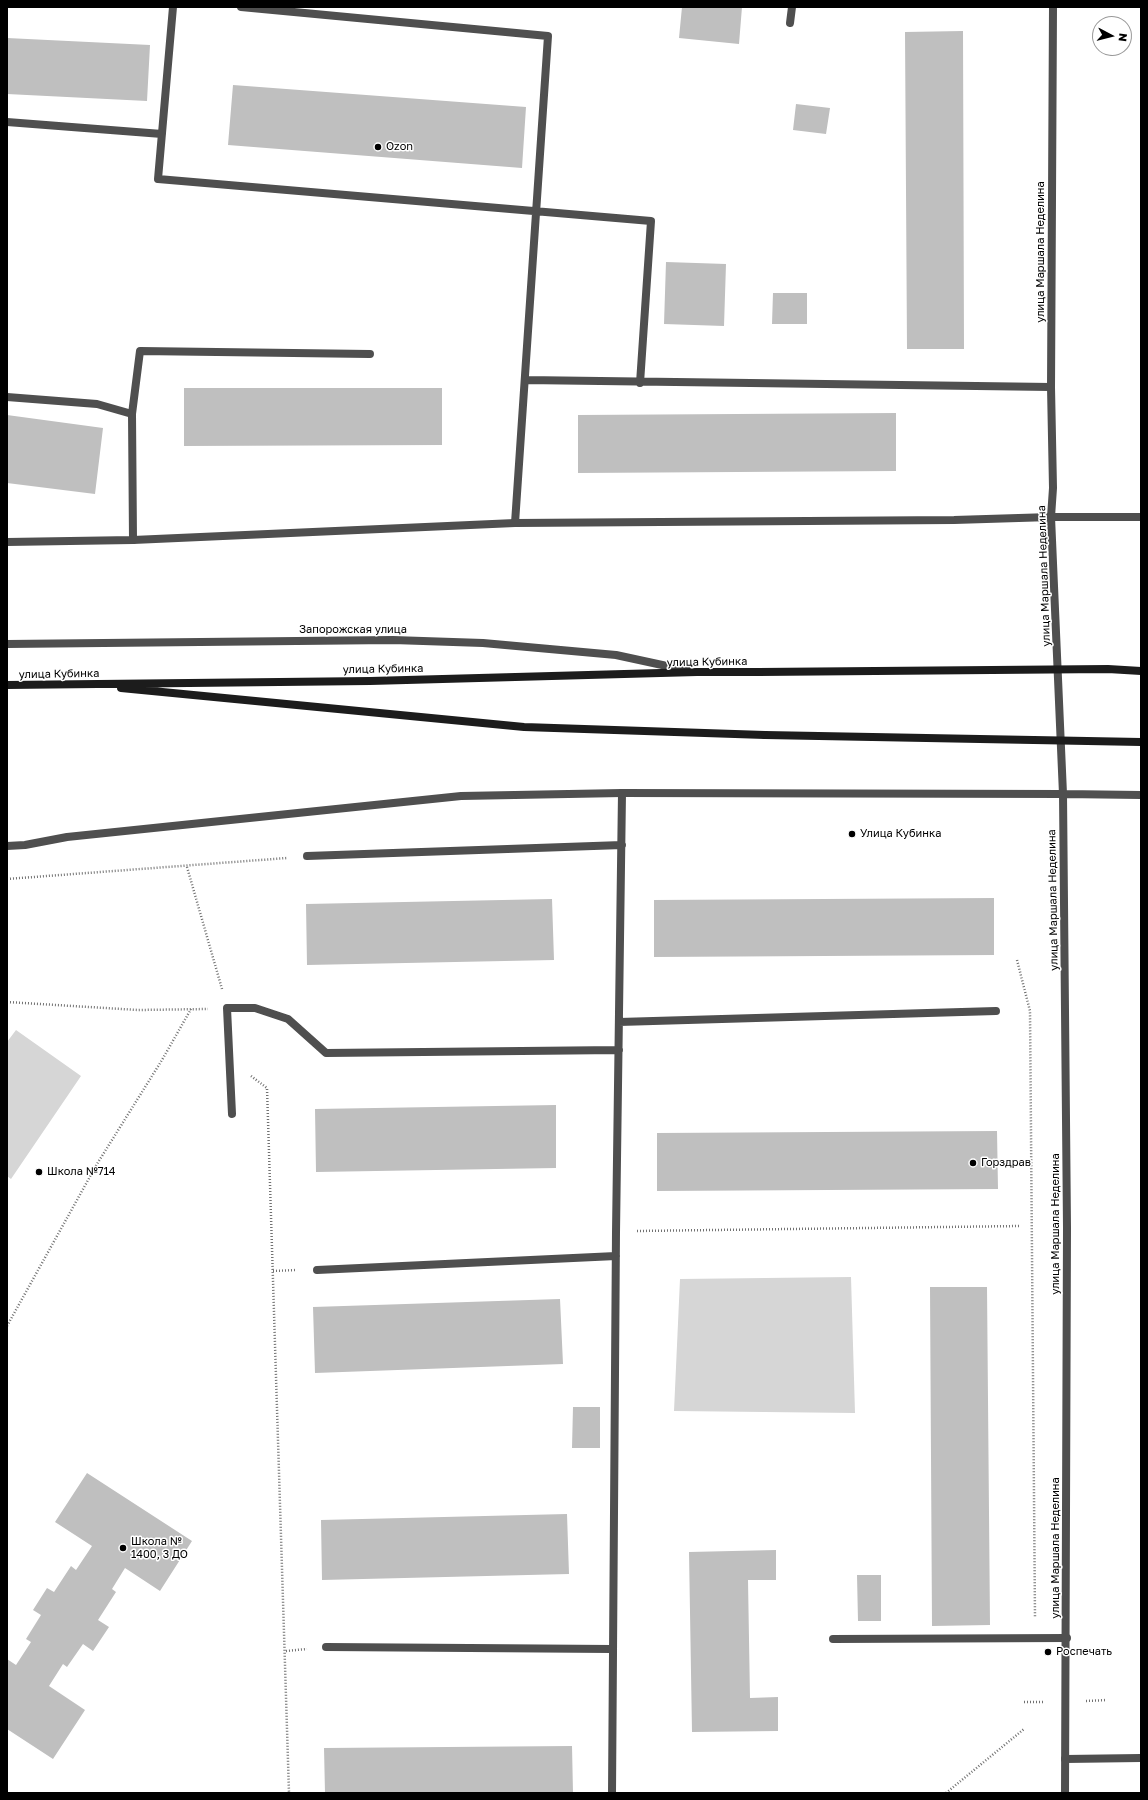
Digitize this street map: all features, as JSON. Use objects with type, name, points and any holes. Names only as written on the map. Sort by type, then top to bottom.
[{"type":"main road","name":"улица Кубинка","points":[[7,685],[370,681],[697,672],[1108,669],[1141,671]]},
{"type":"main road","points":[[81,684],[524,727],[765,735],[1141,742]]},
{"type":"street","points":[[173,7],[158,179],[651,221],[640,383]]},
{"type":"street","points":[[241,7],[548,36],[515,523]]},
{"type":"street","points":[[790,23],[792,7]]},
{"type":"street","name":"улица Маршала Неделина","points":[[1053,7],[1051,387],[1053,488],[1051,517],[1063,794],[1067,1220],[1066,1793]]},
{"type":"street","points":[[7,122],[162,134]]},
{"type":"street","points":[[133,540],[132,414],[140,351],[370,354]]},
{"type":"street","points":[[525,380],[640,383],[1051,387]]},
{"type":"street","points":[[7,397],[97,404],[132,414]]},
{"type":"street","points":[[7,542],[133,540],[515,523],[954,520],[1051,517],[1141,517]]},
{"type":"street","name":"Запорожская улица","points":[[7,644],[393,640],[483,644],[616,655],[697,672]]},
{"type":"street","points":[[612,1793],[616,1232],[622,793]]},
{"type":"street","points":[[7,846],[25,845],[67,837],[461,796],[622,793],[1141,795]]},
{"type":"street","points":[[307,856],[622,845]]},
{"type":"street","points":[[232,1114],[227,1008],[255,1008],[288,1020],[326,1053],[618,1050]]},
{"type":"street","points":[[619,1022],[996,1011]]},
{"type":"street","points":[[317,1270],[616,1256]]},
{"type":"street","points":[[833,1639],[1067,1638]]},
{"type":"street","points":[[326,1647],[612,1649]]},
{"type":"street","points":[[1065,1759],[1141,1758]]},
{"type":"path","points":[[7,879],[307,856]]},
{"type":"path","points":[[7,1002],[138,1010],[227,1008],[187,866]]},
{"type":"path","points":[[1017,960],[1030,1011],[1035,1638]]},
{"type":"path","points":[[7,1326],[97,1164],[191,1009]]},
{"type":"path","points":[[229,1061],[267,1088],[289,1793]]},
{"type":"path","points":[[616,1232],[1020,1226]]},
{"type":"path","points":[[946,1793],[1024,1729]]},
{"type":"shaded area","points":[[16,1030],[81,1076],[11,1179],[7,1176],[7,1042]]},
{"type":"shaded area","points":[[851,1277],[855,1413],[674,1411],[680,1279]]},
{"type":"building","points":[[682,7],[742,7],[739,44],[679,38]]},
{"type":"building","points":[[963,31],[964,349],[907,349],[905,32]]},
{"type":"building","points":[[7,38],[150,45],[147,101],[7,94]]},
{"type":"building","points":[[233,85],[526,107],[522,168],[228,145]]},
{"type":"building","points":[[796,104],[830,108],[826,134],[793,130]]},
{"type":"building","points":[[666,262],[726,264],[724,326],[664,324]]},
{"type":"building","points":[[773,293],[807,293],[807,324],[772,324]]},
{"type":"building","points":[[184,388],[442,388],[442,445],[184,446]]},
{"type":"building","points":[[896,413],[896,471],[578,473],[578,415]]},
{"type":"building","points":[[7,415],[103,428],[95,494],[7,483]]},
{"type":"building","points":[[994,898],[994,955],[654,957],[654,900]]},
{"type":"building","points":[[552,899],[554,960],[307,965],[306,904]]},
{"type":"building","points":[[556,1105],[556,1168],[316,1172],[315,1109]]},
{"type":"building","points":[[997,1131],[998,1189],[657,1191],[657,1133]]},
{"type":"building","points":[[930,1287],[987,1287],[990,1625],[932,1626]]},
{"type":"building","points":[[560,1299],[563,1364],[315,1373],[313,1307]]},
{"type":"building","points":[[573,1407],[600,1407],[600,1448],[572,1448]]},
{"type":"building","points":[[87,1473],[192,1541],[160,1591],[125,1568],[112,1589],[116,1592],[98,1620],[109,1627],[93,1651],[83,1644],[67,1667],[63,1664],[49,1686],[85,1710],[53,1759],[7,1729],[7,1659],[16,1665],[31,1642],[26,1639],[41,1615],[33,1610],[47,1588],[54,1592],[71,1566],[76,1570],[92,1546],[55,1522]]},
{"type":"building","points":[[567,1514],[569,1574],[322,1580],[321,1520]]},
{"type":"building","points":[[776,1550],[776,1580],[748,1580],[750,1698],[778,1697],[778,1731],[692,1732],[689,1552]]},
{"type":"building","points":[[857,1575],[881,1575],[881,1621],[858,1621]]},
{"type":"building","points":[[572,1746],[573,1793],[325,1793],[324,1748]]},
{"type":"place","name":"Ozon","points":[[378,147]]},
{"type":"place","name":"Улица Кубинка","points":[[852,834]]},
{"type":"place","name":"Горздрав","points":[[973,1163]]},
{"type":"place","name":"Школа №714","points":[[39,1172]]},
{"type":"place","name":"Школа № 1400, 3 ДО","points":[[123,1548]]},
{"type":"place","name":"Роспечать","points":[[1048,1652]]}]
